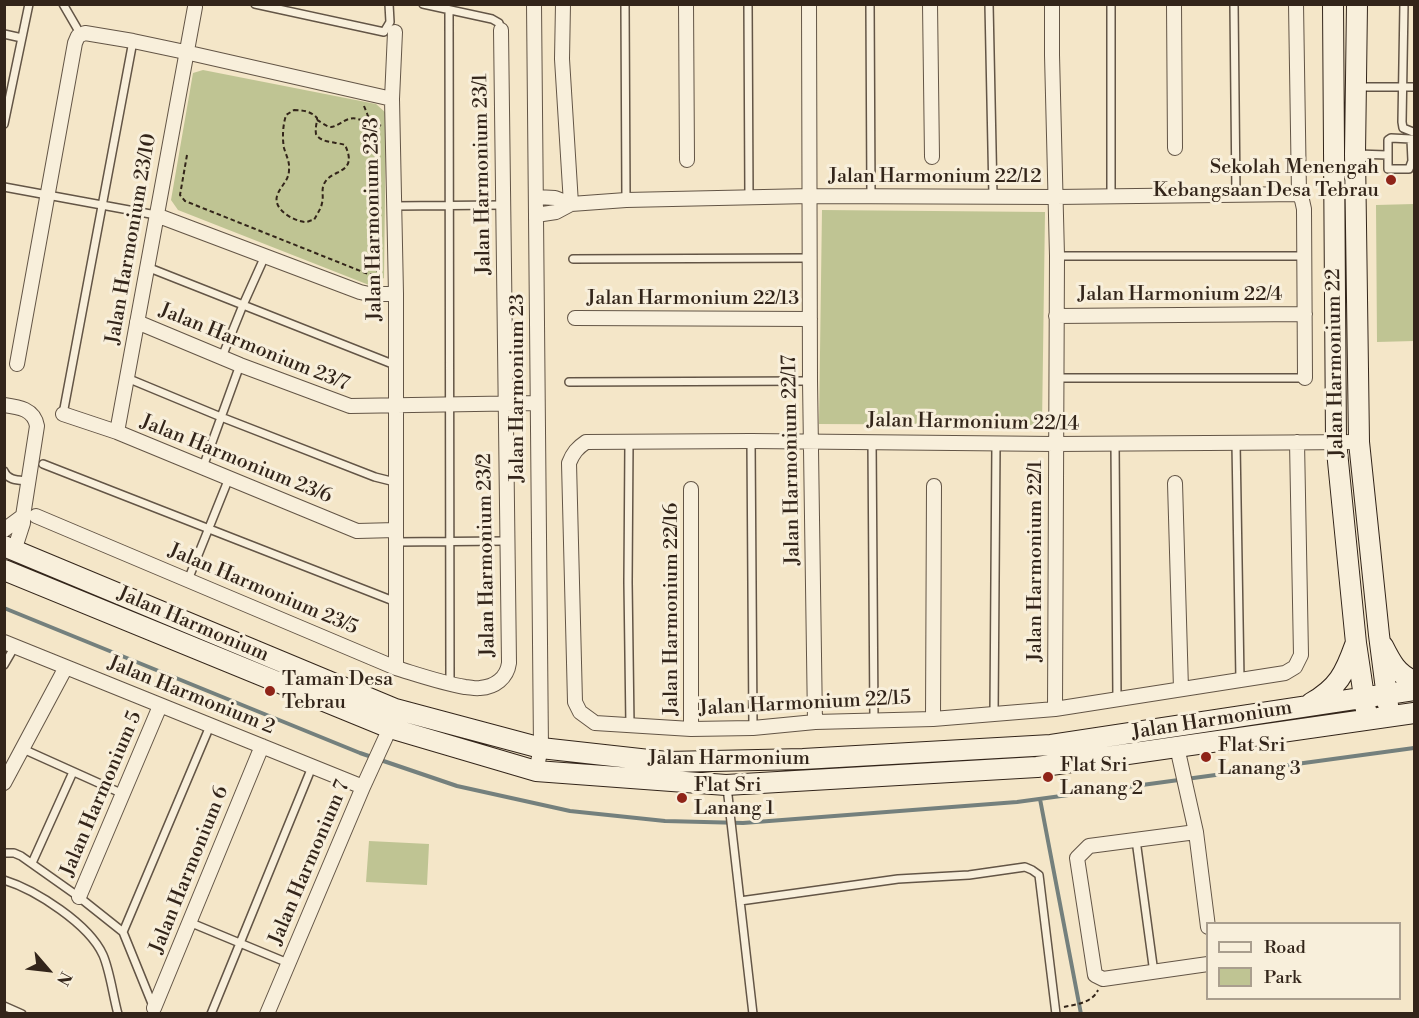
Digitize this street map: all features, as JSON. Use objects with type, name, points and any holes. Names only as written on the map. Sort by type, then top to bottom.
[{"type":"main road","name":"Jalan Harmonium 22","points":[[1333,4],[1336,441],[1356,643],[1368,719]]},
{"type":"main road","name":"Jalan Harmonium 22","points":[[1357,4],[1355,154],[1359,442],[1379,635],[1390,716]]},
{"type":"main road","name":"Jalan Harmonium","points":[[8,552],[395,709],[541,748],[667,762],[803,759],[1051,745],[1414,690]]},
{"type":"main road","name":"Jalan Harmonium","points":[[4,570],[390,728],[536,771],[726,785],[1036,766],[1414,713]]},
{"type":"main road","points":[[1379,635],[1390,660],[1404,677],[1414,681]]},
{"type":"main road","points":[[1306,706],[1327,694],[1338,681],[1348,666],[1356,643]]},
{"type":"street","name":"Jalan Harmonium 23","points":[[534,4],[541,748],[536,771]]},
{"type":"street","points":[[563,4],[562,59],[571,204]]},
{"type":"street","points":[[686,4],[687,160]]},
{"type":"street","name":"Jalan Harmonium 22/17","points":[[808,4],[815,722]]},
{"type":"street","points":[[930,4],[932,157]]},
{"type":"street","name":"Jalan Harmonium 22/1","points":[[1052,4],[1057,256],[1055,709]]},
{"type":"street","points":[[1174,4],[1175,148]]},
{"type":"street","points":[[1296,4],[1299,194],[1304,209],[1305,378]]},
{"type":"street","name":"Jalan Harmonium 23/10","points":[[117,432],[195,8]]},
{"type":"street","name":"Jalan Harmonium 23/1","points":[[501,30],[505,403]]},
{"type":"street","name":"Jalan Harmonium 23/3","points":[[395,32],[392,99],[396,294],[396,668]]},
{"type":"street","points":[[17,364],[78,36],[85,33],[133,41],[392,99]]},
{"type":"street","name":"Jalan Harmonium 22/12","points":[[536,215],[555,212],[571,204],[626,200],[810,196],[1056,197],[1299,194]]},
{"type":"street","name":"Jalan Harmonium 22/12","points":[[536,197],[555,198],[571,204]]},
{"type":"street","points":[[156,215],[360,292],[396,294]]},
{"type":"street","name":"Jalan Harmonium 22/4","points":[[1056,316],[1305,314]]},
{"type":"street","name":"Jalan Harmonium 22/13","points":[[575,318],[810,319]]},
{"type":"street","name":"Jalan Harmonium 23/7","points":[[137,322],[240,365],[350,406],[537,403]]},
{"type":"street","name":"Jalan Harmonium 23/2","points":[[478,689],[497,683],[508,669],[505,403]]},
{"type":"street","points":[[4,405],[29,411],[37,426],[28,481],[29,516],[8,552]]},
{"type":"street","name":"Jalan Harmonium 23/6","points":[[63,414],[117,432],[357,531],[396,536]]},
{"type":"street","name":"Jalan Harmonium 22/14","points":[[586,442],[872,441],[1115,444],[1359,442]]},
{"type":"street","name":"Jalan Harmonium 22/15","points":[[586,442],[572,454],[569,463],[575,702],[580,712],[595,723],[691,729],[753,728],[815,722],[933,718],[1055,709],[1286,673],[1295,668],[1301,655],[1297,442]]},
{"type":"street","points":[[1175,483],[1181,689]]},
{"type":"street","points":[[933,718],[934,486]]},
{"type":"street","name":"Jalan Harmonium 22/16","points":[[691,489],[691,729]]},
{"type":"street","points":[[4,530],[29,516]]},
{"type":"street","name":"Jalan Harmonium 23/5","points":[[29,516],[396,668],[450,684],[478,689]]},
{"type":"street","name":"Jalan Harmonium 2","points":[[10,644],[363,787]]},
{"type":"street","points":[[4,783],[66,667]]},
{"type":"street","name":"Jalan Harmonium 5","points":[[80,897],[160,706]]},
{"type":"street","name":"Jalan Harmonium 7","points":[[267,1014],[390,728]]},
{"type":"street","name":"Jalan Harmonium 6","points":[[155,1011],[262,746]]},
{"type":"street","points":[[1177,747],[1196,832],[1207,922]]},
{"type":"street","points":[[1196,832],[1089,846],[1077,858],[1095,975],[1103,979],[1206,964]]},
{"type":"lane","points":[[4,124],[29,4]]},
{"type":"lane","points":[[63,4],[81,35]]},
{"type":"lane","points":[[255,4],[384,32],[390,22],[389,4]]},
{"type":"lane","name":"Jalan Harmonium 23/1","points":[[423,4],[492,19],[498,23],[501,30]]},
{"type":"lane","points":[[625,4],[626,200]]},
{"type":"lane","points":[[748,4],[749,198]]},
{"type":"lane","points":[[870,4],[871,196]]},
{"type":"lane","points":[[989,4],[993,196]]},
{"type":"lane","points":[[1111,4],[1111,196]]},
{"type":"lane","points":[[1234,4],[1236,195]]},
{"type":"lane","points":[[1404,4],[1402,123],[1404,128],[1413,132]]},
{"type":"lane","points":[[449,10],[450,684]]},
{"type":"lane","points":[[4,34],[22,38]]},
{"type":"lane","points":[[63,414],[133,41]]},
{"type":"lane","points":[[1355,87],[1414,87]]},
{"type":"lane","points":[[1388,139],[1411,139],[1412,161],[1409,169],[1388,170],[1387,155],[1388,139]]},
{"type":"lane","points":[[1355,154],[1387,155]]},
{"type":"lane","points":[[4,187],[156,215]]},
{"type":"lane","points":[[393,206],[502,205]]},
{"type":"lane","points":[[222,357],[265,256]]},
{"type":"lane","points":[[1057,256],[1304,256]]},
{"type":"lane","points":[[573,259],[810,258]]},
{"type":"lane","points":[[147,267],[395,365]]},
{"type":"lane","points":[[203,467],[240,365]]},
{"type":"lane","points":[[127,378],[375,477],[395,482]]},
{"type":"lane","points":[[1056,378],[1305,378]]},
{"type":"lane","points":[[569,382],[810,381]]},
{"type":"lane","points":[[751,441],[753,728]]},
{"type":"lane","points":[[872,441],[874,720]]},
{"type":"lane","points":[[629,442],[630,726]]},
{"type":"lane","points":[[1236,443],[1240,681]]},
{"type":"lane","points":[[994,714],[996,444]]},
{"type":"lane","points":[[1115,444],[1117,699]]},
{"type":"lane","points":[[43,464],[396,602]]},
{"type":"lane","points":[[4,471],[10,478],[28,481]]},
{"type":"lane","points":[[188,580],[229,478]]},
{"type":"lane","points":[[396,536],[450,541],[507,541]]},
{"type":"lane","points":[[4,666],[10,644]]},
{"type":"lane","points":[[123,932],[210,726]]},
{"type":"lane","points":[[23,749],[123,794]]},
{"type":"lane","points":[[211,1014],[312,767]]},
{"type":"lane","points":[[32,863],[73,772]]},
{"type":"lane","points":[[726,785],[753,1014]]},
{"type":"lane","points":[[1136,840],[1154,973]]},
{"type":"lane","points":[[4,853],[18,854],[32,863],[80,897],[123,932],[155,1011]]},
{"type":"lane","points":[[741,901],[898,879],[969,875],[1025,867],[1039,875],[1056,1014]]},
{"type":"lane","points":[[4,880],[20,885],[43,899],[81,926],[91,936],[104,957],[118,1014]]},
{"type":"lane","points":[[189,922],[288,963]]},
{"type":"lane","points":[[4,1006],[22,1014]]},
{"type":"path","points":[[361,92],[362,102],[368,116],[376,124],[393,131]]},
{"type":"path","points":[[317,120],[317,135],[321,140],[345,145],[349,154],[348,162],[342,171],[325,181],[322,187],[323,202],[320,210],[314,220],[304,222],[283,212],[278,204],[277,196],[289,172],[284,146],[283,125],[286,115],[302,110],[314,114],[317,120],[330,127],[347,119],[364,120],[368,116]]},
{"type":"path","points":[[188,155],[180,195],[185,201],[368,274],[375,274],[379,270],[380,231]]},
{"type":"path","points":[[1074,1005],[1085,1002],[1096,995],[1103,979]]},
{"type":"green space","points":[[203,70],[376,104],[386,113],[384,278],[369,285],[178,210],[171,200],[193,73]]},
{"type":"green space","points":[[1414,204],[1414,341],[1377,342],[1376,205]]},
{"type":"green space","points":[[822,210],[1045,212],[1042,425],[819,424]]},
{"type":"green space","points":[[369,841],[429,844],[427,885],[366,882]]},
{"type":"waterway","points":[[4,608],[360,753],[457,786],[570,811],[665,821],[743,823],[1017,802],[1414,748]]},
{"type":"waterway","points":[[1040,799],[1081,1014]]},
{"type":"place","name":"Sekolah Menengah Kebangsaan Desa Tebrau","points":[[1391,180]]},
{"type":"place","name":"Taman Desa Tebrau","points":[[270,691]]},
{"type":"place","name":"Flat Sri Lanang 3","points":[[1206,757]]},
{"type":"place","name":"Flat Sri Lanang 2","points":[[1048,777]]},
{"type":"place","name":"Flat Sri Lanang 1","points":[[682,798]]}]
